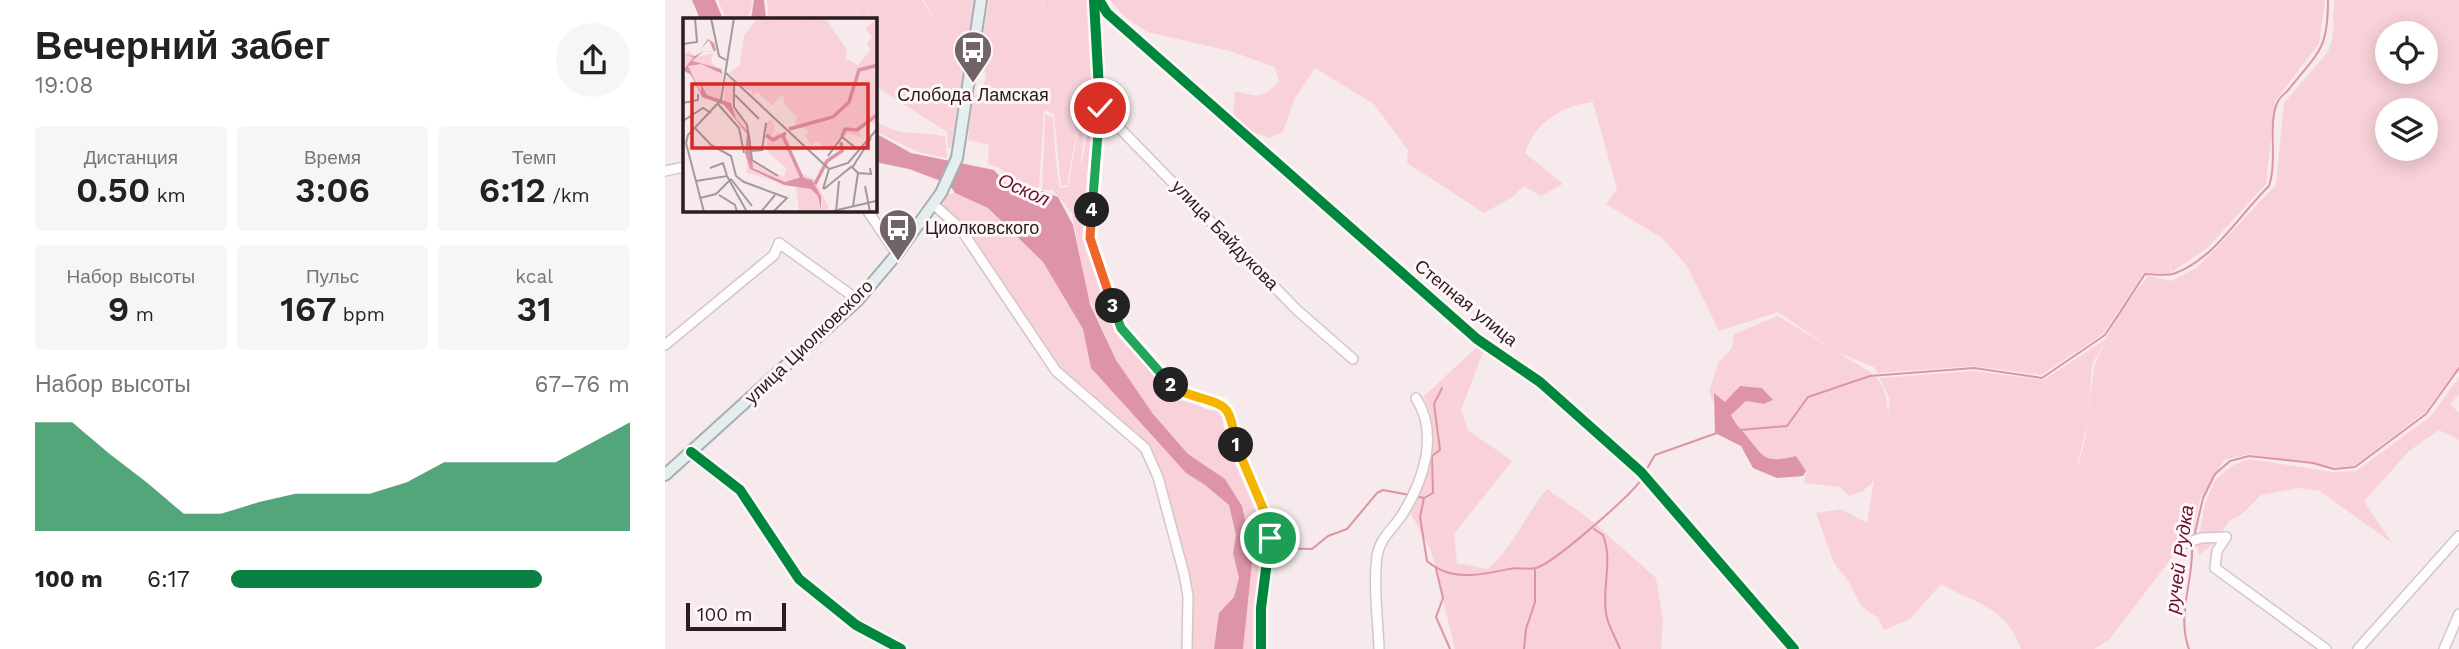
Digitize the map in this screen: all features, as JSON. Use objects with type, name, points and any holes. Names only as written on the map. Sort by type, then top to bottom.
[{"type":"main road","name":"улица Циолковского","points":[[665,475],[858,300],[897,254],[946,185],[957,158],[982,0]]},
{"type":"street","points":[[1094,0],[1100,108],[1090,238],[1121,328],[1175,388],[1222,404],[1229,414],[1237,449],[1265,513],[1270,550],[1261,608],[1261,649]]},
{"type":"street","name":"Степная улица","points":[[1099,0],[1107,13],[1477,339],[1540,382],[1641,472],[1794,649]]},
{"type":"street","name":"улица Байдукова","points":[[1100,108],[1297,310],[1353,359]]},
{"type":"street","points":[[665,171],[683,167]]},
{"type":"street","points":[[933,204],[960,228],[1056,371],[1145,448],[1158,477],[1184,574],[1188,596],[1187,649]]},
{"type":"street","points":[[868,212],[897,254]]},
{"type":"street","points":[[665,345],[773,255],[779,243],[858,300]]},
{"type":"street","points":[[1379,649],[1377,558],[1381,540],[1402,515],[1427,455],[1429,437],[1426,414],[1416,398]]},
{"type":"street","points":[[691,452],[740,491],[799,579],[856,625],[901,649]]},
{"type":"street","points":[[2358,649],[2459,536]]},
{"type":"street","points":[[2186,543],[2201,538],[2226,537],[2217,551],[2215,568],[2326,649]]},
{"type":"street","points":[[2444,649],[2459,614]]},
{"type":"shaded area","points":[[692,0],[715,0],[723,18],[700,18]]},
{"type":"shaded area","points":[[718,0],[753,0],[748,18],[726,18]]},
{"type":"shaded area","points":[[754,0],[764,0],[766,18],[751,18]]},
{"type":"shaded area","points":[[767,0],[922,0],[935,21],[924,0],[977,0],[951,148],[948,148],[947,132],[877,87],[877,23],[881,25],[877,22],[877,18],[871,18],[861,2],[870,18],[860,18],[855,4],[859,18],[821,18],[813,9],[820,18],[802,18],[800,15],[800,18],[769,18]]},
{"type":"shaded area","points":[[989,0],[1041,0],[1046,12],[1042,0],[1090,0],[1095,113],[1088,246],[1123,336],[1177,400],[1216,407],[1226,414],[1267,540],[1257,649],[1243,649],[1253,554],[1245,517],[1225,479],[1188,454],[1153,414],[1116,361],[1087,293],[1072,213],[1053,190],[1042,190],[1045,114],[1053,117],[1060,188],[1068,187],[1077,136],[1070,115],[1077,121],[1083,133],[1081,167],[1087,135],[1077,118],[1068,112],[1076,136],[1067,185],[1061,186],[1054,114],[1044,110],[1039,187],[1017,188],[1000,168],[988,164],[989,145],[968,140],[973,96],[981,93],[986,76],[984,68],[978,65]]},
{"type":"shaded area","points":[[1110,0],[2325,0],[2319,43],[2275,101],[2266,184],[2207,248],[2172,272],[2169,260],[2171,273],[2144,273],[2103,334],[2041,375],[1974,366],[1878,373],[1874,367],[1839,353],[1874,375],[1884,390],[1888,414],[1890,399],[1879,378],[1974,371],[2044,380],[2106,339],[2118,315],[2148,276],[2171,281],[2198,267],[2276,185],[2284,103],[2328,52],[2333,36],[2334,0],[2459,0],[2459,366],[2425,412],[2354,466],[2334,467],[2249,454],[2224,460],[2200,499],[2192,538],[2174,555],[2109,640],[2094,649],[2021,649],[2007,623],[1998,615],[1941,584],[1910,619],[1884,630],[1878,618],[1861,606],[1849,582],[1834,563],[1816,513],[1841,509],[1867,523],[1874,481],[1863,491],[1849,496],[1840,487],[1804,483],[1806,471],[1796,456],[1777,461],[1759,454],[1731,415],[1746,401],[1764,404],[1773,401],[1762,388],[1740,386],[1725,402],[1715,393],[1713,402],[1709,392],[1718,363],[1732,348],[1734,334],[1778,316],[1832,349],[1778,312],[1719,331],[1687,266],[1662,238],[1606,204],[1617,189],[1593,102],[1570,107],[1551,117],[1542,124],[1529,142],[1525,153],[1563,184],[1541,196],[1524,186],[1511,198],[1484,213],[1407,163],[1408,150],[1374,104],[1315,68],[1294,100],[1283,132],[1269,138],[1247,129],[1233,117],[1235,91],[1259,95],[1279,82],[1275,67],[1230,51],[1147,32],[1123,15]],"holes":[[[2104,343],[2094,369],[2088,415],[2092,364]]]},
{"type":"shaded area","points":[[877,122],[901,131],[945,136],[947,158],[918,152],[877,132]]},
{"type":"shaded area","points":[[877,134],[911,153],[994,170],[1014,193],[1043,191],[1058,197],[1073,225],[1090,304],[1116,360],[1153,414],[1188,454],[1225,479],[1242,506],[1253,554],[1243,649],[1214,649],[1219,613],[1234,597],[1239,578],[1233,553],[1236,535],[1229,505],[1186,473],[1091,368],[1083,329],[1043,262],[988,208],[955,193],[949,184],[909,169],[877,162]]},
{"type":"shaded area","points":[[955,193],[988,208],[1043,262],[1083,329],[1091,368],[1186,473],[1229,505],[1236,535],[1233,553],[1239,578],[1234,597],[1219,613],[1214,649],[1189,649],[1191,593],[1146,447],[1068,378],[962,225],[942,208],[945,194]]},
{"type":"shaded area","points":[[1477,347],[1483,352],[1461,410],[1468,430],[1512,461],[1454,534],[1457,563],[1488,569],[1505,550],[1547,489],[1587,517],[1656,578],[1663,619],[1661,649],[1455,649],[1431,550],[1410,512],[1427,470],[1433,440],[1429,411],[1423,397]]},
{"type":"shaded area","points":[[2459,377],[2459,394],[2450,404],[2459,413],[2459,440],[2439,430],[2409,451],[2364,501],[2392,543],[2320,491],[2298,488],[2261,495],[2241,515],[2230,520],[2213,544],[2199,555],[2197,547],[2205,504],[2215,480],[2233,465],[2250,459],[2332,472],[2356,471],[2431,416]]},
{"type":"shaded area","points":[[1740,386],[1762,388],[1773,400],[1764,404],[1746,401],[1731,415],[1736,423],[1765,457],[1777,459],[1796,456],[1806,471],[1803,476],[1777,478],[1753,468],[1741,446],[1715,433],[1714,393],[1725,402]]},
{"type":"waterway","points":[[1740,430],[1787,426],[1808,397],[1870,376],[1974,368],[2042,378],[2105,335],[2145,274],[2173,274],[2201,258],[2225,236],[2269,186],[2273,164],[2275,110],[2279,100],[2319,50],[2326,30],[2328,0]]},
{"type":"waterway","name":"ручей Рудка","points":[[2194,537],[2203,498],[2215,474],[2230,461],[2249,456],[2313,463],[2334,469],[2355,467],[2426,414],[2459,368]]},
{"type":"waterway","points":[[1415,496],[1424,498],[1433,493],[1432,456],[1440,450],[1434,404],[1442,388]]},
{"type":"waterway","points":[[1645,472],[1655,455],[1717,433]]},
{"type":"waterway","points":[[1424,498],[1420,517],[1427,561],[1446,572],[1477,575],[1512,568],[1533,569],[1545,563],[1593,527],[1643,477]]},
{"type":"waterway","points":[[1272,548],[1312,549],[1328,536],[1347,529],[1377,493],[1383,490],[1410,495]]},
{"type":"waterway","points":[[1594,529],[1603,535],[1606,545],[1606,613],[1620,649]]},
{"type":"waterway","name":"ручей Рудка","points":[[2189,649],[2184,623],[2192,545]]},
{"type":"waterway","points":[[1253,553],[1266,547]]},
{"type":"waterway","points":[[1436,569],[1443,598],[1436,617],[1450,649]]},
{"type":"waterway","points":[[1524,649],[1526,629],[1535,602],[1535,570]]},
{"type":"cycle path","points":[[1094,0],[1100,108],[1090,238],[1121,328],[1175,388],[1222,404],[1229,414],[1237,449],[1265,513],[1270,538],[1261,608],[1261,649]]},
{"type":"cycle path","points":[[1099,0],[1107,13],[1477,339],[1540,382],[1641,472],[1794,649]]},
{"type":"cycle path","points":[[691,452],[740,490],[799,579],[856,625],[901,649]]},
{"type":"place","name":"Слобода Ламская","points":[[973,84]]},
{"type":"place","name":"Циолковского","points":[[898,262]]},
{"type":"route","points":[[1100,108],[1090,238],[1121,328],[1175,388],[1222,404],[1229,414],[1237,449],[1265,513],[1270,538]]},
{"type":"water label","name":"Оскол","points":[[1024,189]]}]
